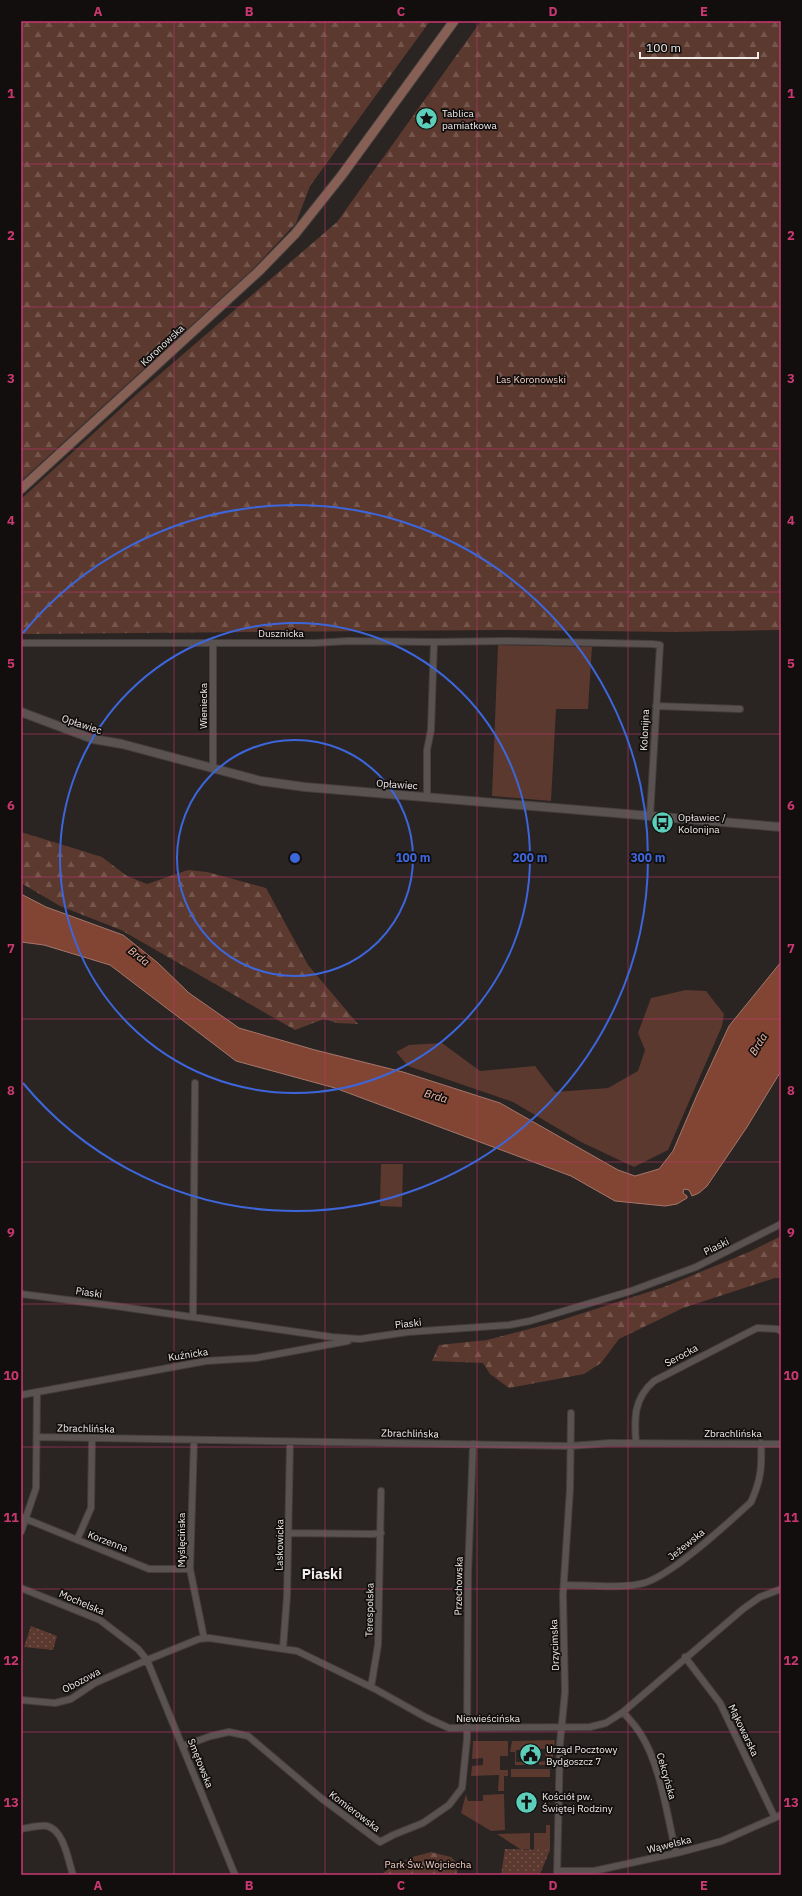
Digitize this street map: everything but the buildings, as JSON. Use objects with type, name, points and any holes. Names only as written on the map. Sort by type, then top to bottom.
[{"type":"main road","name":"Koronowska","points":[[21,489],[259,271],[295,234],[454,21]]},
{"type":"street","name":"Dusznicka","points":[[21,643],[315,643],[348,641],[588,642],[660,645]]},
{"type":"street","points":[[427,797],[427,750],[431,730],[434,642]]},
{"type":"street","name":"Wieniecka","points":[[213,643],[213,769]]},
{"type":"street","name":"Kolonijna","points":[[650,816],[660,645]]},
{"type":"street","points":[[656,706],[740,709]]},
{"type":"street","name":"Opławiec","points":[[21,712],[85,737],[122,744],[247,778],[276,783],[781,827]]},
{"type":"street","points":[[192,1317],[195,1083]]},
{"type":"street","name":"Piaski","points":[[21,1294],[192,1317],[317,1336],[360,1339],[408,1332],[509,1325],[530,1321],[631,1291],[685,1271],[781,1224]]},
{"type":"street","name":"Serocka","points":[[636,1443],[634,1424],[636,1407],[643,1393],[654,1381],[758,1328],[778,1329],[781,1331]]},
{"type":"street","name":"Kuźnicka","points":[[21,1395],[206,1361],[256,1358],[360,1339]]},
{"type":"street","points":[[21,1532],[24,1518],[36,1488],[38,1437],[37,1392]]},
{"type":"street","name":"Drzycimska","points":[[557,1873],[560,1743],[563,1728],[565,1675],[563,1621],[570,1489],[571,1413]]},
{"type":"street","name":"Zbrachlińska","points":[[38,1437],[92,1439],[135,1438],[194,1441],[236,1440],[570,1446],[636,1443],[781,1444]]},
{"type":"street","points":[[77,1540],[91,1508],[92,1439]]},
{"type":"street","name":"Myślęcińska","points":[[194,1441],[190,1569],[204,1638]]},
{"type":"street","name":"Laskowicka","points":[[283,1648],[287,1596],[290,1442]]},
{"type":"street","name":"Jeżewska","points":[[564,1585],[628,1585],[644,1583],[668,1572],[751,1502],[758,1487],[762,1470],[761,1443]]},
{"type":"street","name":"Przechowska","points":[[467,1728],[468,1572],[473,1444]]},
{"type":"street","name":"Terespolska","points":[[371,1687],[378,1645],[381,1491]]},
{"type":"street","name":"Korzenna","points":[[24,1518],[149,1569],[190,1569]]},
{"type":"street","points":[[289,1533],[381,1533]]},
{"type":"street","name":"Mochelska","points":[[21,1588],[100,1620],[138,1649],[147,1660]]},
{"type":"street","name":"Niewieścińska","points":[[147,1660],[204,1638],[283,1648],[296,1651],[371,1687],[427,1718],[449,1728],[590,1727],[606,1723],[623,1712],[685,1657],[743,1609],[760,1597],[781,1589]]},
{"type":"street","name":"Mąkowarska","points":[[685,1657],[720,1703],[778,1816]]},
{"type":"street","name":"Obozowa","points":[[21,1700],[55,1703],[71,1699],[95,1683],[147,1660]]},
{"type":"street","name":"Smętowska","points":[[147,1660],[235,1875]]},
{"type":"street","name":"Cekcyńska","points":[[623,1712],[640,1732],[648,1748],[658,1776],[676,1853]]},
{"type":"street","name":"Komierowska","points":[[183,1746],[211,1736],[229,1732],[248,1736],[321,1798],[380,1842],[423,1823],[449,1805],[462,1788],[467,1728]]},
{"type":"street","name":"Wąwelska","points":[[557,1873],[594,1871],[676,1853],[722,1841],[778,1816]]},
{"type":"street","points":[[21,1829],[40,1826],[49,1827],[56,1831],[61,1839],[73,1875]]},
{"type":"green space","points":[[21,21],[430,21],[310,186],[296,223],[254,268],[21,481]]},
{"type":"green space","name":"Las Koronowski","points":[[481,21],[781,21],[781,630],[675,632],[500,630],[21,634],[21,499],[138,393],[337,222]]},
{"type":"green space","points":[[498,645],[592,647],[588,709],[556,709],[551,801],[492,796]]},
{"type":"green space","points":[[21,832],[102,857],[127,876],[147,884],[188,870],[207,872],[266,888],[308,965],[358,1024],[337,1023],[324,1019],[295,1030],[121,930],[60,906],[21,883]]},
{"type":"green space","points":[[686,990],[706,991],[724,1014],[722,1026],[668,1150],[634,1167],[581,1142],[513,1102],[408,1066],[396,1052],[409,1045],[442,1043],[480,1071],[535,1066],[555,1092],[608,1088],[638,1071],[645,1050],[638,1033],[651,998]]},
{"type":"green space","points":[[381,1164],[403,1164],[402,1207],[380,1206]]},
{"type":"green space","points":[[781,1236],[781,1278],[775,1278],[683,1308],[619,1339],[601,1363],[584,1374],[509,1388],[490,1374],[483,1363],[432,1361],[439,1345],[487,1340],[552,1323],[664,1287],[749,1252]]},
{"type":"green space","points":[[31,1626],[57,1636],[53,1650],[24,1647]]},
{"type":"green space","points":[[555,1740],[552,1765],[539,1765],[539,1762],[546,1761],[545,1749],[516,1750],[516,1762],[535,1762],[535,1765],[515,1765],[515,1752],[510,1752],[512,1741]]},
{"type":"green space","points":[[473,1741],[508,1741],[508,1756],[500,1756],[500,1770],[508,1770],[508,1776],[504,1776],[504,1791],[498,1791],[499,1775],[471,1776],[472,1766],[483,1765],[483,1758],[472,1759]]},
{"type":"green space","points":[[511,1769],[550,1769],[550,1777],[511,1777]]},
{"type":"green space","points":[[466,1794],[468,1801],[483,1801],[483,1795],[504,1794],[505,1830],[491,1831],[461,1813]]},
{"type":"green space","points":[[546,1825],[550,1825],[550,1850],[534,1850],[534,1833],[546,1833]]},
{"type":"green space","points":[[530,1833],[530,1849],[520,1849],[497,1834]]},
{"type":"green space","points":[[505,1849],[550,1850],[540,1874],[501,1875]]},
{"type":"green space","name":"Park Św. Wojciecha","points":[[431,1852],[451,1857],[459,1865],[456,1875],[381,1875],[404,1860]]},
{"type":"water","name":"Brda","points":[[21,894],[46,907],[123,935],[158,963],[189,993],[239,1028],[315,1050],[403,1072],[500,1103],[618,1170],[635,1176],[659,1169],[673,1151],[729,1026],[781,962],[781,1071],[747,1127],[707,1186],[699,1193],[692,1196],[689,1190],[684,1189],[683,1193],[687,1196],[687,1198],[677,1204],[665,1206],[615,1201],[571,1176],[335,1088],[236,1061],[110,965],[44,945],[21,942]]},
{"type":"place","name":"Tablica pamiatkowa","points":[[426,119]]},
{"type":"place","name":"Opławiec / Kolonijna","points":[[662,823]]},
{"type":"place","name":"Urząd Pocztowy Bydgoszcz 7","points":[[531,1755]]},
{"type":"place","name":"Kościół pw. Świętej Rodziny","points":[[527,1802]]},
{"type":"district","name":"Piaski","points":[[322,1574]]}]
